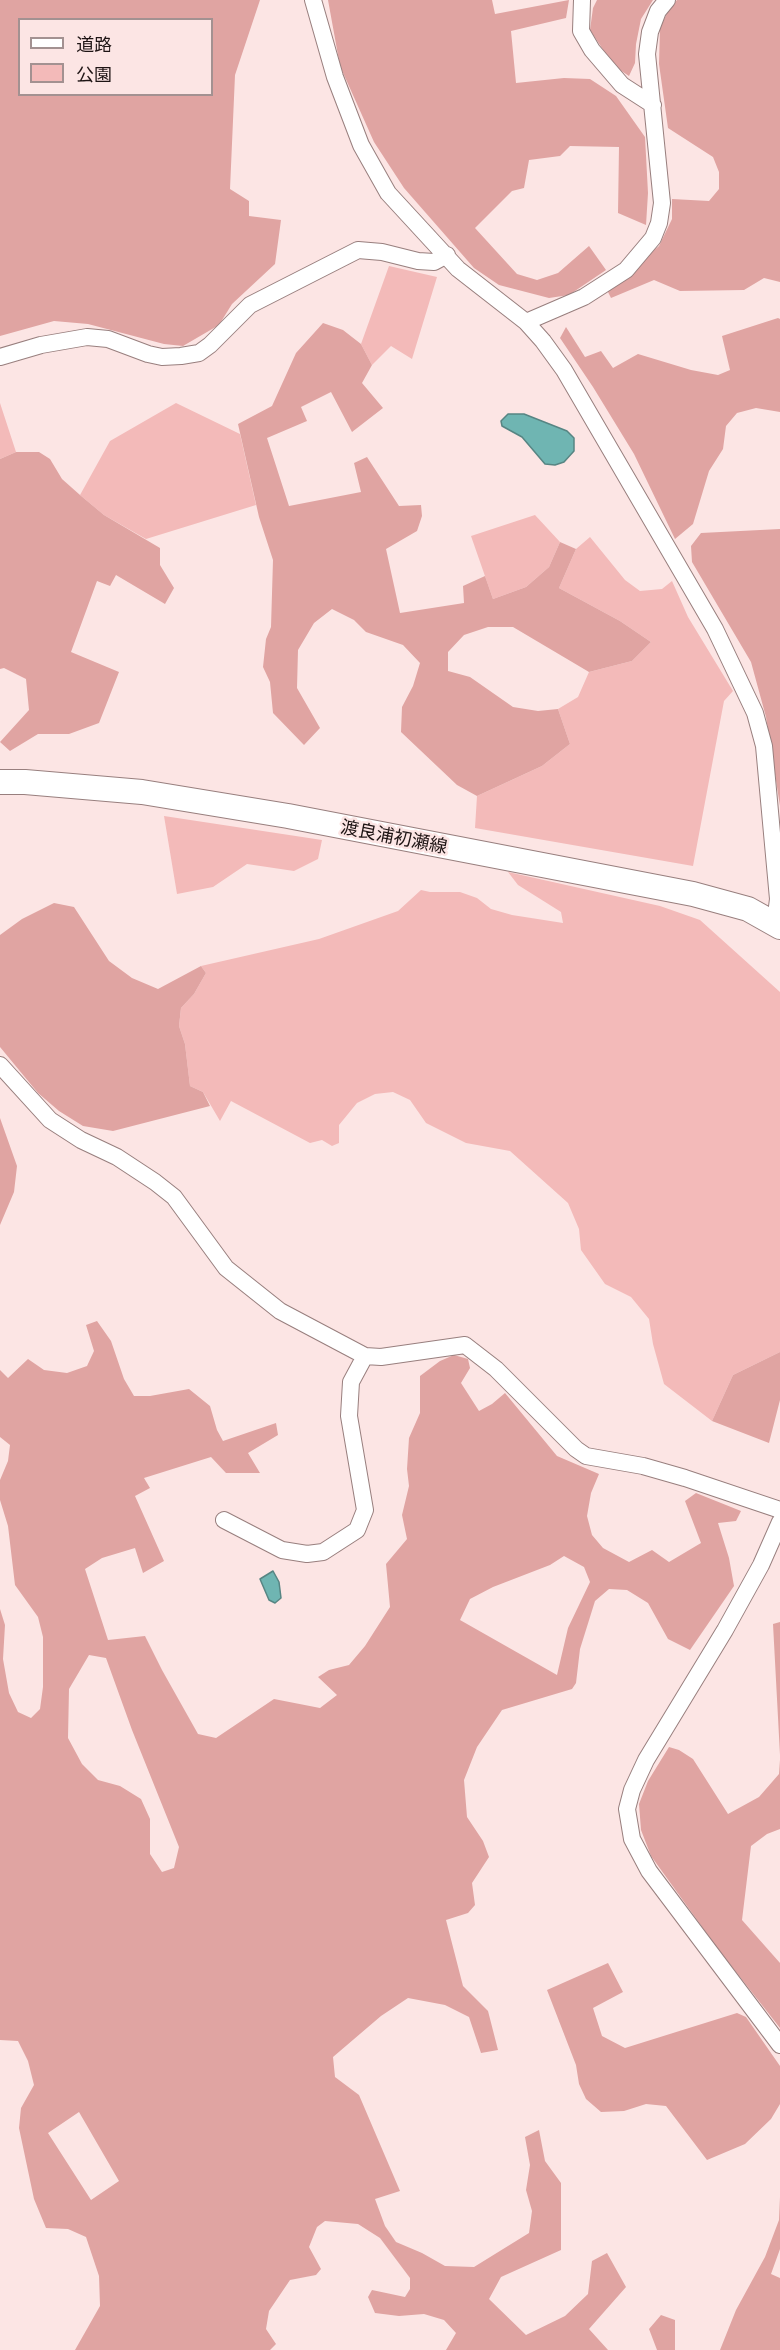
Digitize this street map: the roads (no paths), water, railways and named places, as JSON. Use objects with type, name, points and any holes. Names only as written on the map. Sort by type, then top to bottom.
[{"type":"main road","name":"渡良浦初瀬線","points":[[0,782],[142,792],[288,816],[693,894],[748,909],[777,925]]},
{"type":"street","points":[[312,0],[335,77],[374,172],[395,202],[458,269],[526,322],[564,370],[715,629],[755,712],[764,746],[778,899],[777,925]]},
{"type":"street","points":[[582,0],[582,31],[592,50],[622,85],[653,105]]},
{"type":"street","points":[[526,322],[584,297],[626,270],[653,238],[659,224],[662,203],[647,54],[650,32],[658,11],[667,0]]},
{"type":"street","points":[[0,357],[41,345],[87,337],[108,339],[162,357],[190,354],[210,345],[250,305],[358,250],[434,262],[447,255]]},
{"type":"street","points":[[0,1065],[50,1120],[81,1140],[117,1157],[174,1197],[226,1268],[280,1311],[365,1356],[381,1357],[465,1345],[496,1369],[576,1449],[586,1456],[643,1466],[780,1510]]},
{"type":"street","points":[[224,1520],[282,1550],[307,1554],[323,1552],[357,1530],[365,1510],[349,1416],[351,1382],[365,1356]]},
{"type":"street","points":[[780,1522],[761,1565],[646,1760],[632,1790],[627,1809],[632,1839],[649,1871],[780,2045]]},
{"type":"water","points":[[508,414],[524,414],[567,431],[574,438],[574,451],[564,462],[555,465],[545,464],[522,437],[502,426],[501,421]]},
{"type":"water","points":[[273,1571],[279,1582],[281,1598],[275,1603],[269,1600],[260,1579]]}]
